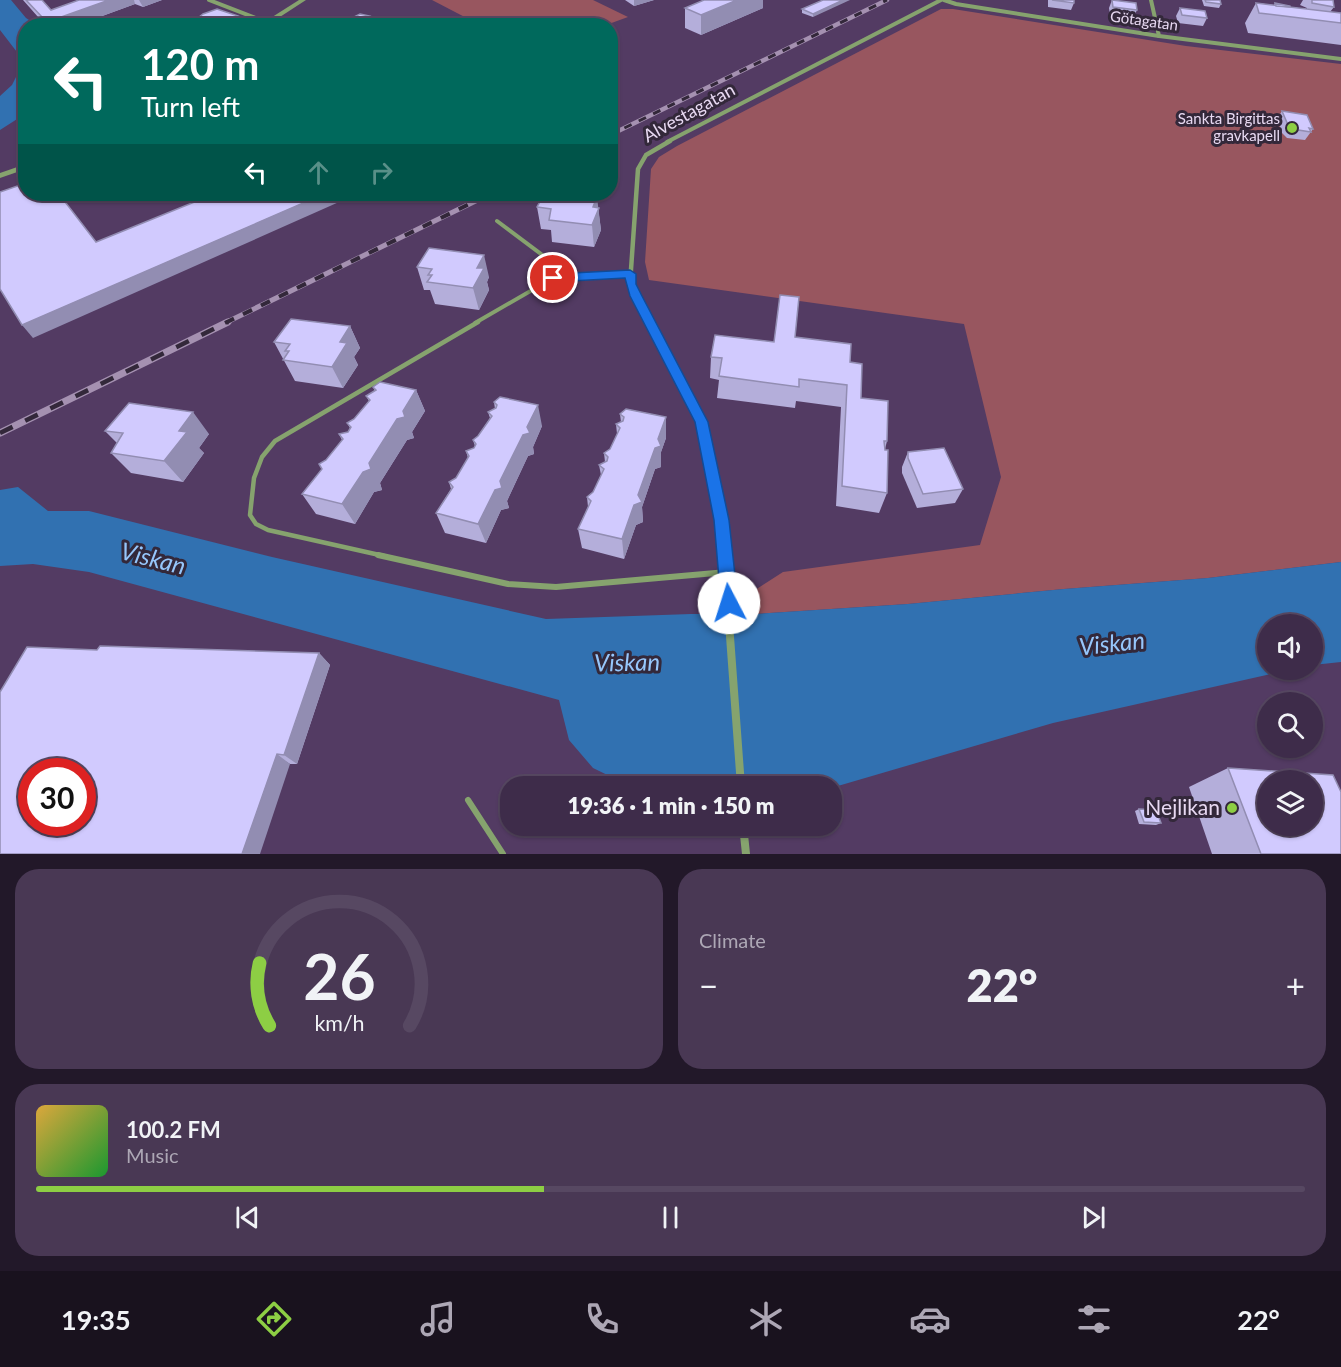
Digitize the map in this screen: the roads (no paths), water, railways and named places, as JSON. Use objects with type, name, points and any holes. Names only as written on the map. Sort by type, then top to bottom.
[{"type":"street","points":[[209,0],[250,18]]},
{"type":"street","points":[[273,18],[303,0]]},
{"type":"street","name":"Götagatan","points":[[942,0],[1159,36],[1341,59]]},
{"type":"street","name":"Alvestagatan","points":[[740,776],[721,520],[702,422],[630,284],[638,169],[646,155],[783,80],[942,0]]},
{"type":"street","points":[[1150,0],[1159,36]]},
{"type":"street","points":[[0,176],[18,169]]},
{"type":"street","points":[[744,836],[746,854]]},
{"type":"lane","points":[[497,221],[569,275]]},
{"type":"lane","points":[[630,274],[569,275],[553,278],[275,441],[262,457],[254,478],[250,515],[256,524],[268,530],[508,584],[556,587],[726,572]]},
{"type":"lane","points":[[468,800],[503,854]]},
{"type":"water","points":[[0,0],[11,0],[26,18],[18,18],[18,53],[0,30]]},
{"type":"water","points":[[18,73],[18,118],[0,130],[0,96],[12,85]]},
{"type":"water","name":"Viskan","points":[[18,487],[48,511],[89,511],[272,557],[546,619],[755,614],[908,604],[1208,578],[1341,562],[1341,662],[1323,664],[1323,614],[1257,614],[1257,677],[1053,723],[842,785],[842,776],[609,776],[593,768],[569,740],[559,700],[89,572],[33,564],[0,566],[0,490]]},
{"type":"railway","points":[[618,131],[887,0]]},
{"type":"railway","points":[[225,323],[476,201]]},
{"type":"railway","points":[[0,433],[228,322]]},
{"type":"place","name":"Sankta Birgittas gravkapell","points":[[1292,128]]},
{"type":"place","name":"Nejlikan","points":[[1232,808]]}]
